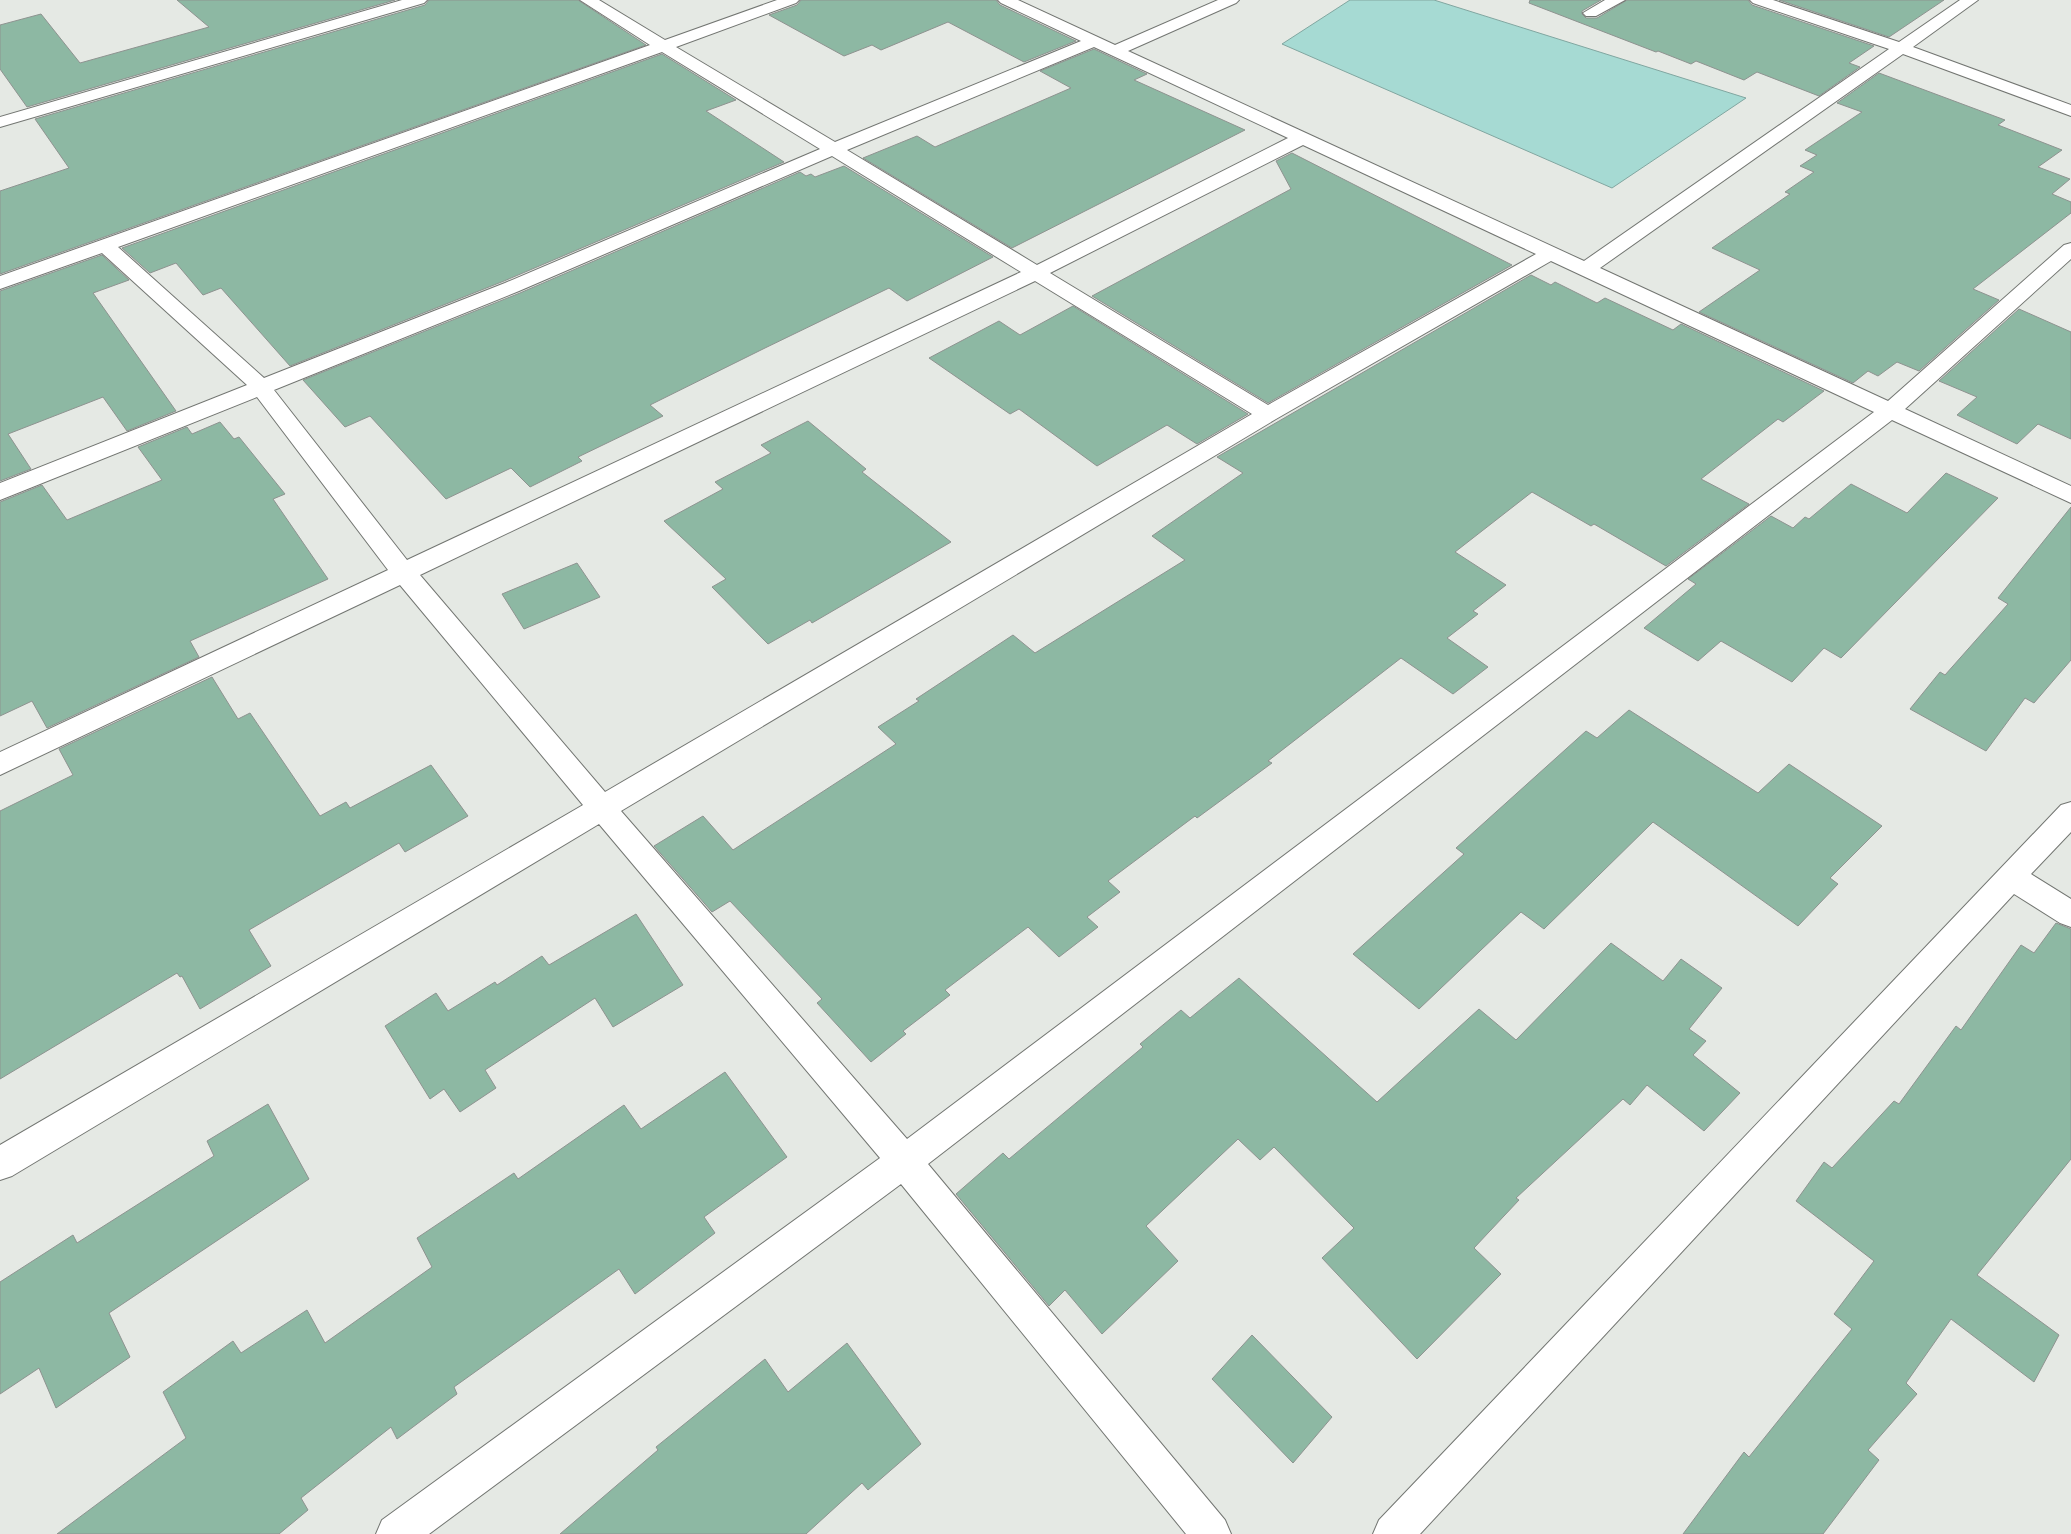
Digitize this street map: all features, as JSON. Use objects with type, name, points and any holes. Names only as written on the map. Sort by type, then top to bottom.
[{"type":"street","points":[[0,122],[419,0]]},
{"type":"street","points":[[588,0],[1268,414]]},
{"type":"street","points":[[0,283],[107,247],[791,0]]},
{"type":"street","points":[[1006,0],[2071,495]]},
{"type":"street","points":[[1114,50],[1231,0]]},
{"type":"street","points":[[1591,13],[1617,0]]},
{"type":"street","points":[[1758,0],[1901,48],[2071,111]]},
{"type":"street","points":[[1586,270],[1970,0]]},
{"type":"street","points":[[0,492],[512,287],[834,149],[1095,41]]},
{"type":"street","points":[[0,764],[1035,273],[1302,138]]},
{"type":"street","points":[[107,247],[261,387],[403,572],[904,1161],[1211,1534]]},
{"type":"street","points":[[396,1534],[904,1161],[1890,411],[2071,249]]},
{"type":"street","points":[[0,1164],[1268,414],[1551,253]]},
{"type":"street","points":[[1393,1534],[2071,813]]},
{"type":"street","points":[[2011,877],[2071,914]]},
{"type":"water","points":[[1350,0],[1434,0],[1746,98],[1612,188],[1282,44]]},
{"type":"building","points":[[177,0],[395,0],[27,107],[0,69],[0,25],[41,14],[80,63],[209,27]]},
{"type":"building","points":[[429,0],[578,0],[646,45],[0,274],[0,191],[69,168],[35,119],[425,5]]},
{"type":"building","points":[[801,0],[996,0],[1000,5],[1076,41],[1024,62],[948,22],[881,50],[872,45],[844,56],[769,15],[797,5]]},
{"type":"building","points":[[1530,0],[1601,0],[1582,11],[1586,18],[1597,18],[1627,0],[1748,0],[1752,5],[1874,46],[1849,63],[1860,67],[1819,96],[1757,72],[1744,80],[1696,61],[1691,64],[1529,3]]},
{"type":"building","points":[[1779,0],[1944,0],[1889,37]]},
{"type":"building","points":[[1094,49],[1147,74],[1134,80],[1245,130],[1012,248],[863,158],[917,136],[935,147],[1071,88],[1040,71]]},
{"type":"building","points":[[662,54],[736,100],[706,111],[784,162],[504,281],[290,366],[221,288],[203,295],[176,263],[150,273],[122,248]]},
{"type":"building","points":[[1879,73],[2005,120],[1998,125],[2062,150],[2038,167],[2070,179],[2052,194],[2071,202],[2071,213],[1973,289],[1999,300],[1919,371],[1897,362],[1878,376],[1868,371],[1853,383],[1699,312],[1760,270],[1712,248],[1790,194],[1785,192],[1814,172],[1800,166],[1817,155],[1805,150],[1862,112],[1837,103]]},
{"type":"building","points":[[1292,153],[1512,265],[1268,403],[1092,296],[1291,189],[1276,161]]},
{"type":"building","points":[[844,166],[993,257],[907,301],[889,288],[650,405],[663,416],[578,457],[582,461],[530,487],[511,468],[446,499],[370,416],[345,427],[303,380],[520,293],[800,172],[806,176],[811,174],[815,177]]},
{"type":"building","points":[[102,255],[129,280],[93,293],[176,411],[127,431],[103,397],[8,434],[31,469],[0,481],[0,291]]},
{"type":"building","points":[[1531,275],[1551,285],[1555,282],[1597,303],[1605,298],[1673,330],[1681,324],[1824,391],[1783,422],[1778,419],[1701,479],[1749,504],[1666,566],[1594,524],[1591,526],[1532,492],[1455,552],[1506,585],[1473,611],[1478,614],[1447,638],[1488,667],[1453,694],[1401,658],[1268,761],[1272,763],[1197,818],[1195,816],[1108,881],[1120,892],[1087,917],[1098,927],[1059,957],[1028,927],[945,990],[950,995],[903,1031],[906,1034],[871,1062],[817,1003],[822,999],[730,901],[712,912],[654,846],[703,816],[733,850],[896,744],[878,727],[919,701],[916,699],[1013,635],[1035,653],[1185,560],[1152,536],[1243,473],[1217,457]]},
{"type":"building","points":[[1073,306],[1248,414],[1197,444],[1167,425],[1097,466],[1019,409],[1010,414],[929,358],[999,321],[1020,335]]},
{"type":"building","points":[[2019,309],[2071,332],[2071,439],[2038,424],[2017,444],[1957,415],[1977,397],[1939,381]]},
{"type":"building","points":[[808,421],[866,469],[862,472],[951,542],[812,623],[810,620],[768,644],[712,587],[726,579],[664,521],[723,489],[715,482],[771,453],[761,445]]},
{"type":"building","points":[[220,422],[234,439],[239,437],[285,494],[273,499],[328,579],[190,641],[199,657],[47,728],[32,701],[0,716],[0,502],[42,485],[67,520],[162,480],[138,447],[187,427],[192,434]]},
{"type":"building","points":[[1946,473],[1998,498],[1841,658],[1824,648],[1792,682],[1721,641],[1698,661],[1644,628],[1696,584],[1688,579],[1771,516],[1793,528],[1805,517],[1809,519],[1851,484],[1907,513]]},
{"type":"building","points":[[2071,507],[2071,660],[2034,703],[2025,698],[1986,751],[1910,709],[1940,672],[1945,675],[2008,604],[1998,598]]},
{"type":"building","points":[[577,563],[600,597],[524,629],[502,594]]},
{"type":"building","points":[[212,677],[238,719],[250,713],[320,816],[346,802],[350,808],[431,765],[468,816],[405,852],[399,843],[249,930],[271,966],[200,1009],[182,976],[180,977],[177,973],[0,1079],[0,811],[73,775],[59,749]]},
{"type":"building","points":[[1629,710],[1758,793],[1789,764],[1882,826],[1830,878],[1838,884],[1798,926],[1653,822],[1544,929],[1521,912],[1419,1009],[1353,954],[1464,854],[1456,848],[1586,731],[1597,738]]},
{"type":"building","points":[[636,914],[683,985],[613,1027],[595,998],[485,1070],[496,1088],[460,1112],[444,1089],[430,1099],[385,1026],[436,993],[448,1011],[495,982],[497,985],[542,956],[549,965]]},
{"type":"building","points":[[2056,923],[2071,929],[2071,1159],[1977,1275],[2059,1335],[2034,1382],[1951,1319],[1906,1383],[1917,1394],[1868,1450],[1879,1460],[1823,1534],[1683,1534],[1744,1452],[1749,1457],[1852,1329],[1834,1314],[1874,1261],[1796,1201],[1824,1162],[1832,1168],[1894,1101],[1899,1104],[1956,1026],[1961,1030],[2021,945],[2034,953]]},
{"type":"building","points":[[1611,943],[1663,981],[1681,959],[1722,988],[1689,1029],[1706,1041],[1693,1055],[1740,1093],[1704,1131],[1647,1085],[1630,1105],[1623,1099],[1516,1198],[1519,1200],[1474,1248],[1501,1274],[1417,1359],[1322,1258],[1354,1228],[1274,1147],[1260,1160],[1238,1139],[1146,1226],[1178,1261],[1102,1334],[1065,1290],[1049,1306],[956,1194],[1003,1153],[1009,1159],[1143,1047],[1140,1044],[1181,1010],[1190,1018],[1239,978],[1377,1102],[1479,1009],[1516,1040]]},
{"type":"building","points":[[725,1072],[787,1157],[704,1217],[715,1233],[635,1294],[619,1269],[454,1387],[457,1394],[397,1439],[391,1427],[301,1498],[308,1510],[279,1534],[57,1534],[186,1438],[163,1392],[233,1341],[241,1353],[307,1310],[325,1343],[432,1267],[417,1238],[514,1173],[518,1179],[624,1105],[641,1129]]},
{"type":"building","points":[[268,1104],[309,1179],[109,1313],[130,1357],[56,1408],[39,1368],[0,1394],[0,1282],[73,1235],[77,1243],[214,1156],[207,1141]]},
{"type":"building","points":[[1252,1335],[1332,1417],[1293,1463],[1212,1379]]},
{"type":"building","points":[[847,1343],[921,1444],[868,1490],[862,1483],[806,1534],[560,1534],[658,1450],[656,1447],[765,1359],[788,1392]]}]
